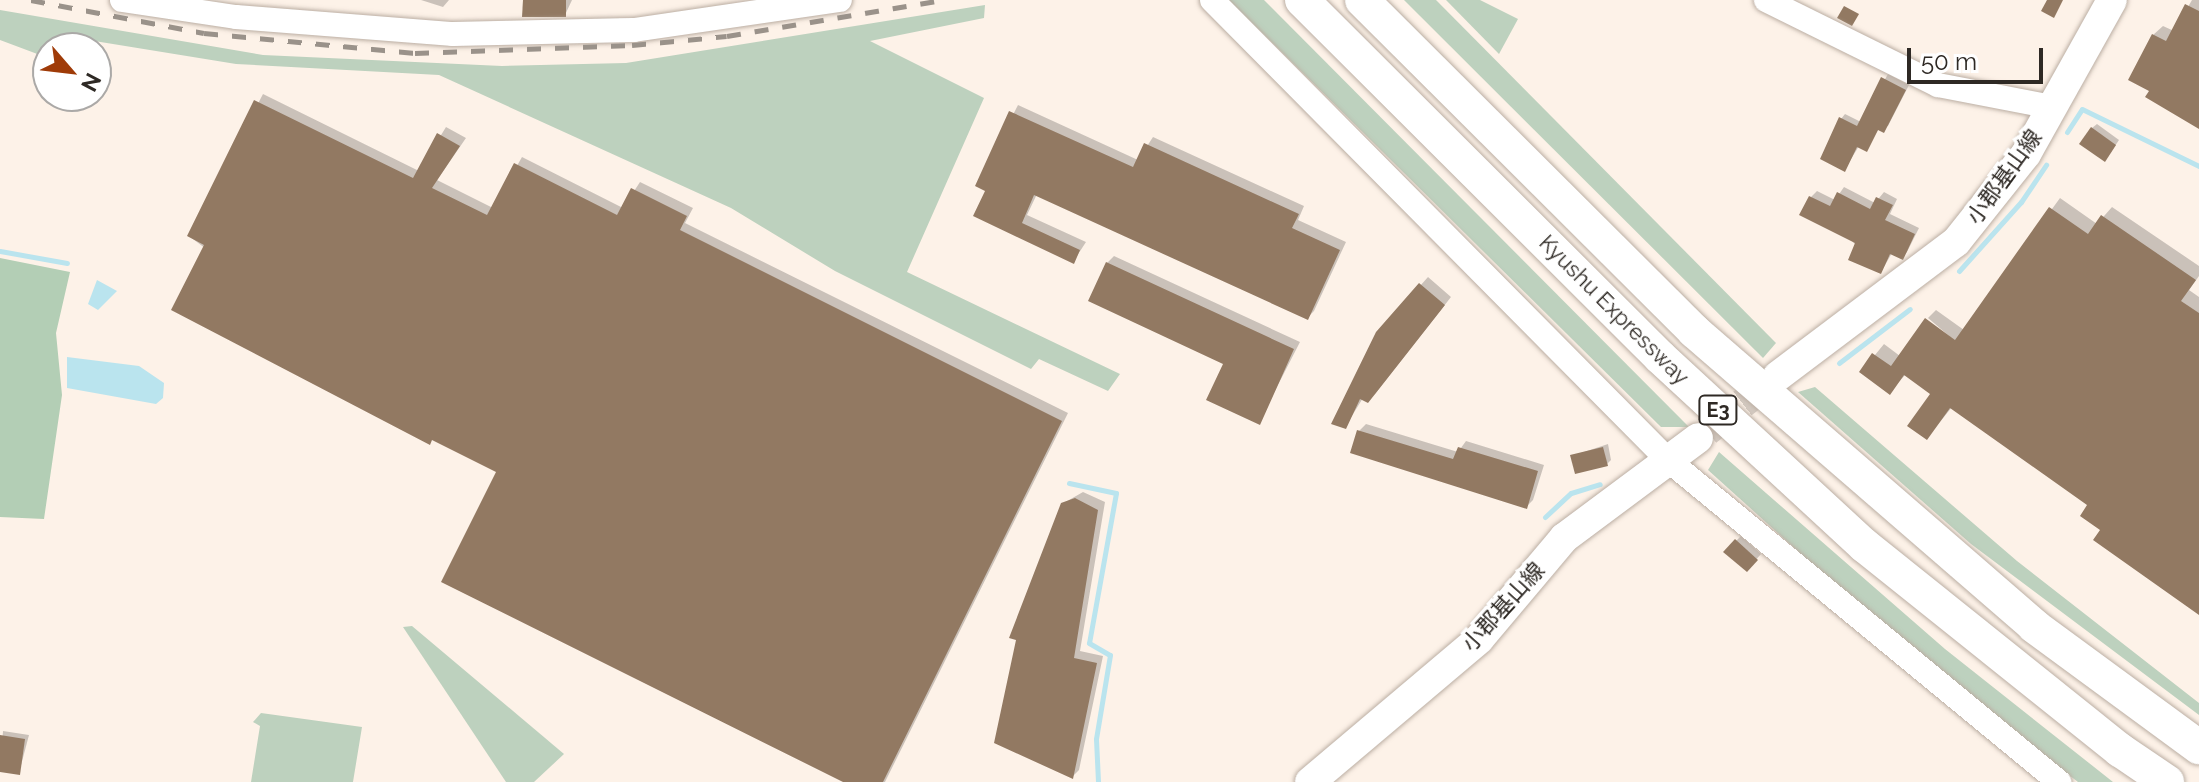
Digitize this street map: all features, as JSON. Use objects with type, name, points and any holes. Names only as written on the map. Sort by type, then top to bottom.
[{"type":"highway","name":"Kyushu Expressway","points":[[1302,0],[1660,357],[1865,546],[2120,750],[2167,782]]},
{"type":"highway","name":"Kyushu Expressway","points":[[1362,0],[1694,331],[2034,626],[2199,747]]},
{"type":"main road","name":"小郡基山線","points":[[1778,376],[1956,242],[2026,154],[2112,0]]},
{"type":"main road","name":"小郡基山線","points":[[1310,782],[1479,639],[1564,538],[1698,438]]},
{"type":"street","points":[[122,0],[236,17],[453,34],[634,30],[840,0]]},
{"type":"street","points":[[1212,0],[1668,460],[2059,782]]},
{"type":"street","points":[[1766,0],[1938,85],[2052,107]]},
{"type":"green space","points":[[1229,0],[1264,0],[1689,427],[1661,427]]},
{"type":"green space","points":[[1404,0],[1436,0],[1776,343],[1763,358]]},
{"type":"green space","points":[[1446,0],[1480,0],[1518,19],[1499,54]]},
{"type":"green space","points":[[985,5],[984,18],[870,41],[984,98],[907,272],[1120,374],[1108,391],[1039,359],[1031,369],[835,271],[731,208],[439,75],[236,64],[112,44],[112,32],[32,32],[32,52],[0,40],[0,10],[263,55],[502,66],[626,63]]},
{"type":"green space","points":[[0,258],[70,272],[56,333],[62,395],[44,519],[0,517]]},
{"type":"green space","points":[[1815,387],[2017,561],[2199,703],[2199,715],[1971,544],[1798,392]]},
{"type":"green space","points":[[1719,452],[1945,649],[2113,782],[2078,782],[1922,663],[1708,470]]},
{"type":"green space","points":[[412,626],[564,754],[534,782],[506,782],[403,627]]},
{"type":"green space","points":[[261,713],[362,727],[353,782],[251,782],[260,726],[253,722]]},
{"type":"water","points":[[97,280],[117,291],[98,310],[88,304]]},
{"type":"water","points":[[67,357],[139,366],[164,383],[163,398],[156,404],[67,388]]},
{"type":"building","points":[[523,0],[566,0],[566,17],[522,17]]},
{"type":"building","points":[[2047,0],[2063,0],[2054,18],[2041,11]]},
{"type":"building","points":[[2185,4],[2199,11],[2199,129],[2145,97],[2149,91],[2128,80],[2152,34],[2166,41]]},
{"type":"building","points":[[1844,6],[1859,14],[1852,26],[1837,18]]},
{"type":"building","points":[[1881,77],[1906,90],[1884,133],[1878,130],[1867,152],[1857,147],[1845,172],[1820,159],[1839,117],[1857,126]]},
{"type":"building","points":[[254,100],[413,178],[437,133],[460,146],[432,188],[487,215],[514,163],[617,215],[631,188],[687,216],[680,230],[1062,421],[883,782],[843,782],[441,582],[496,472],[432,440],[430,445],[171,310],[204,245],[187,236]]},
{"type":"building","points":[[1009,111],[1133,167],[1144,143],[1299,214],[1292,228],[1340,250],[1308,320],[1034,195],[1022,223],[1080,250],[1074,264],[973,216],[985,191],[975,186]]},
{"type":"building","points":[[2091,127],[2116,145],[2105,162],[2079,144]]},
{"type":"building","points":[[1837,192],[1870,209],[1876,197],[1893,205],[1885,220],[1915,234],[1903,260],[1890,254],[1881,274],[1848,260],[1855,243],[1799,215],[1809,196],[1830,206]]},
{"type":"building","points":[[2049,207],[2088,234],[2101,215],[2196,280],[2181,301],[2199,313],[2199,615],[2093,540],[2100,530],[2080,516],[2087,505],[1950,408],[1927,440],[1907,426],[1930,394],[1904,375],[1890,395],[1859,372],[1872,353],[1891,366],[1925,318],[1955,340]]},
{"type":"building","points":[[1106,262],[1294,349],[1260,425],[1206,400],[1223,364],[1088,301]]},
{"type":"building","points":[[1419,283],[1445,305],[1368,403],[1360,399],[1346,429],[1331,424],[1376,332]]},
{"type":"building","points":[[1357,430],[1453,459],[1458,447],[1538,471],[1527,509],[1350,453]]},
{"type":"building","points":[[1603,447],[1608,466],[1575,474],[1570,455]]},
{"type":"building","points":[[1075,498],[1098,510],[1074,658],[1097,663],[1073,779],[994,743],[1016,640],[1009,638],[1061,503]]},
{"type":"building","points":[[1735,539],[1758,560],[1747,572],[1723,552]]},
{"type":"building","points":[[0,735],[25,739],[20,775],[0,772]]},
{"type":"waterway","points":[[2067,132],[2082,109],[2199,166]]},
{"type":"waterway","points":[[1959,271],[2021,202],[2046,165]]},
{"type":"waterway","points":[[0,251],[67,263]]},
{"type":"waterway","points":[[1839,363],[1910,309]]},
{"type":"waterway","points":[[1069,483],[1116,493],[1089,643],[1110,655],[1096,739],[1098,782]]},
{"type":"waterway","points":[[1545,517],[1571,493],[1600,484]]},
{"type":"tunnel","points":[[1707,431],[1778,376]]},
{"type":"railway","points":[[31,0],[204,33],[415,53],[632,45],[727,36],[941,0]]}]
